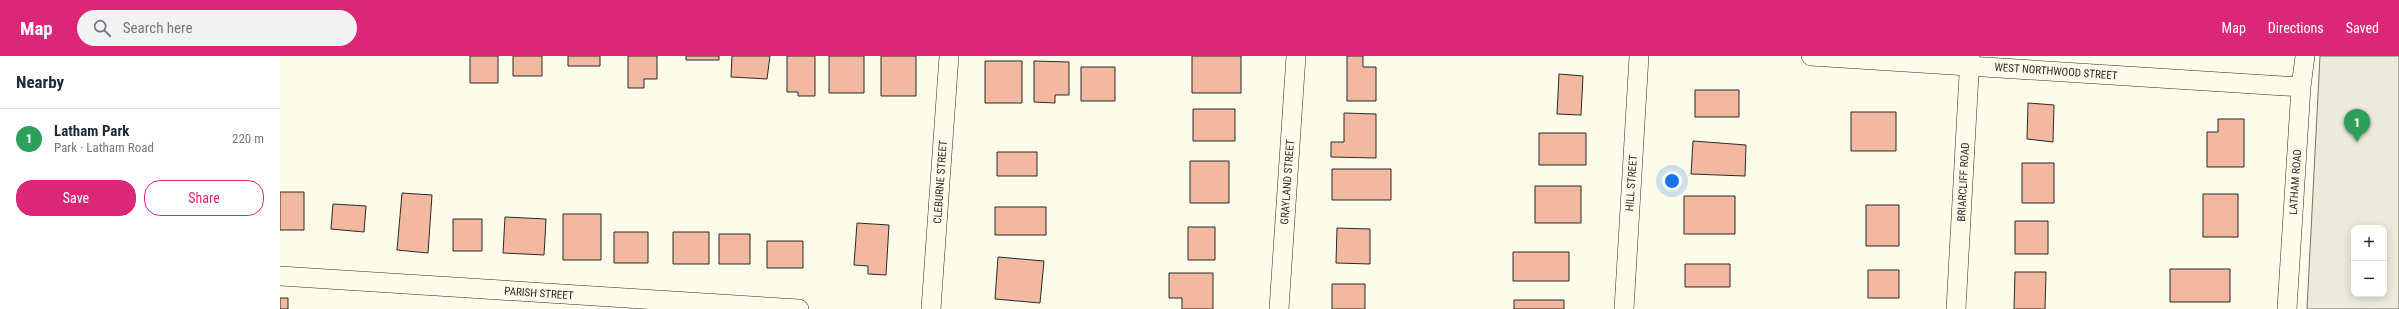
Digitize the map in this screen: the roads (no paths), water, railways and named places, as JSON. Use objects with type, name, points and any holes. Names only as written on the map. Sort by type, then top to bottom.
[{"type":"street","name":"CLEBURNE STREET","points":[[931,309],[949,56]]},
{"type":"street","name":"GRAYLAND STREET","points":[[1279,309],[1296,56]]},
{"type":"street","name":"HILL STREET","points":[[1624,309],[1639,56]]},
{"type":"street","name":"WEST NORTHWOOD STREET","points":[[1811,56],[1969,61],[2301,87]]},
{"type":"street","name":"LATHAM ROAD","points":[[2287,309],[2301,87],[2305,56]]},
{"type":"street","name":"BRIARCLIFF ROAD","points":[[1956,309],[1969,61]]},
{"type":"street","name":"PARISH STREET","points":[[280,276],[799,309]]},
{"type":"place","name":"Latham Park","points":[[2357,142]]}]
